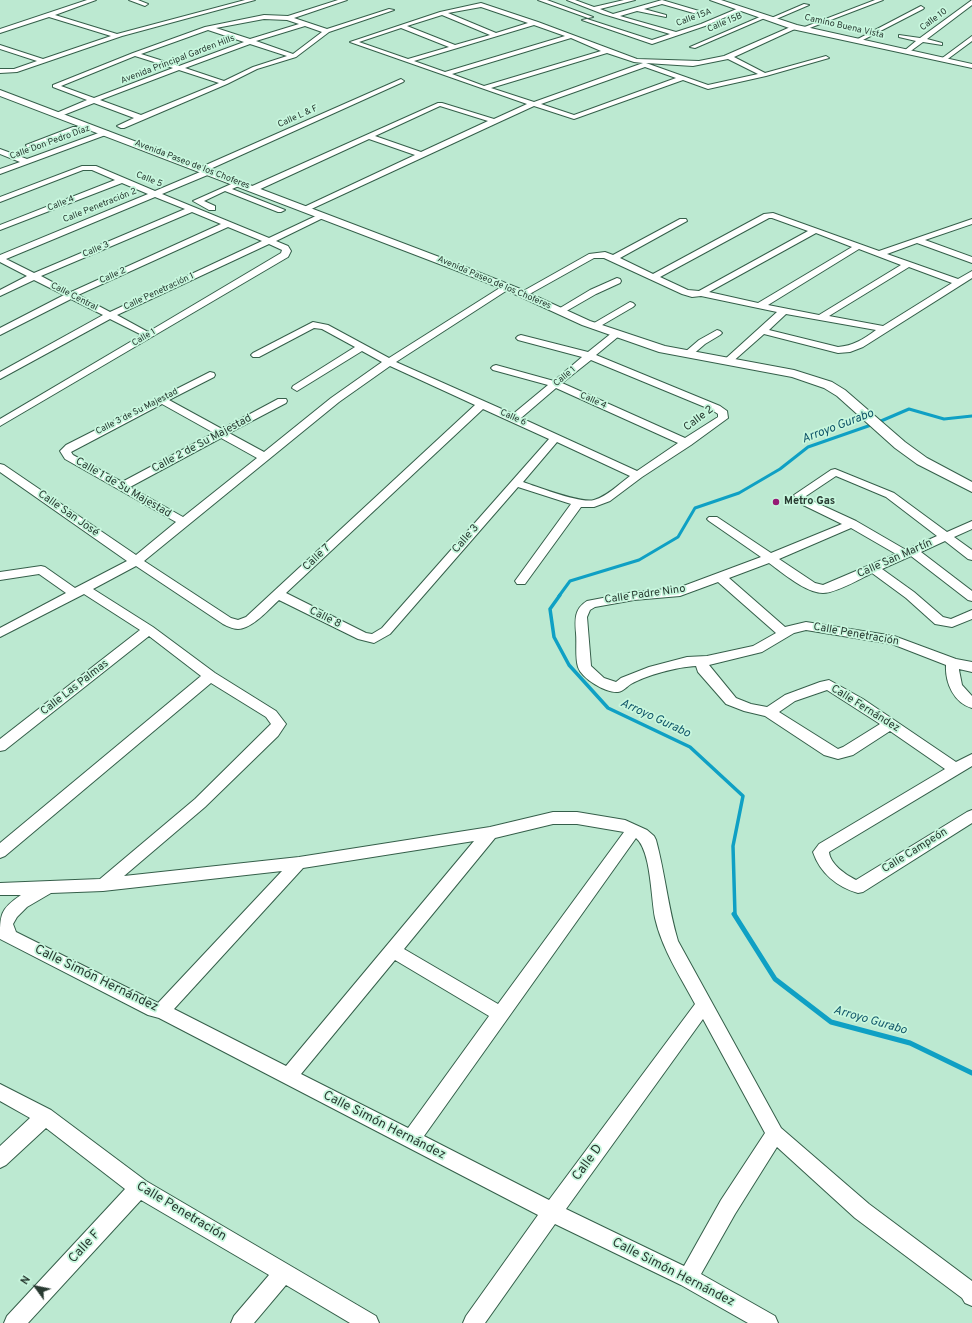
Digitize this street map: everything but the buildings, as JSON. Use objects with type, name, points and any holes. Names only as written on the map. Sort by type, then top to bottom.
[{"type":"street","points":[[0,31],[93,0]]},
{"type":"street","points":[[132,0],[145,4]]},
{"type":"street","points":[[288,18],[344,0]]},
{"type":"street","points":[[541,0],[590,17],[604,13]]},
{"type":"street","points":[[570,0],[604,13],[676,34]]},
{"type":"street","points":[[606,0],[616,4]]},
{"type":"street","points":[[594,9],[632,0]]},
{"type":"street","name":"Camino Buena Vista","points":[[714,0],[795,26],[972,66]]},
{"type":"street","points":[[805,28],[880,0]]},
{"type":"street","points":[[0,71],[15,71],[118,36],[243,1],[254,1]]},
{"type":"street","points":[[222,7],[246,5],[254,1]]},
{"type":"street","points":[[614,16],[663,2],[697,12]]},
{"type":"street","name":"Calle 10","points":[[906,52],[969,8],[972,2]]},
{"type":"street","points":[[682,78],[574,117],[484,88],[353,42],[442,13],[482,4],[571,36],[644,65],[660,70],[708,87],[764,75],[826,58]]},
{"type":"street","name":"Calle 15B","points":[[693,47],[806,5]]},
{"type":"street","points":[[858,41],[921,8]]},
{"type":"street","points":[[638,9],[664,16]]},
{"type":"street","name":"Calle 15A","points":[[590,17],[585,20],[652,42],[703,25],[741,9]]},
{"type":"street","points":[[121,126],[225,83],[255,68],[294,56],[327,31],[391,10]]},
{"type":"street","points":[[442,13],[496,35]]},
{"type":"street","points":[[50,15],[118,36]]},
{"type":"street","points":[[141,118],[55,86],[134,54],[207,28],[264,17],[288,18],[327,31]]},
{"type":"street","points":[[408,61],[536,23]]},
{"type":"street","name":"Avenida Principal Garden Hills","points":[[58,114],[251,41],[305,24]]},
{"type":"street","points":[[401,26],[455,47]]},
{"type":"street","points":[[660,70],[729,57],[795,26]]},
{"type":"street","points":[[207,28],[294,56]]},
{"type":"street","points":[[446,74],[571,36]]},
{"type":"street","points":[[900,36],[940,44]]},
{"type":"street","points":[[943,60],[972,38]]},
{"type":"street","points":[[0,48],[42,61]]},
{"type":"street","points":[[484,88],[607,51]]},
{"type":"street","points":[[134,54],[177,69],[225,83]]},
{"type":"street","points":[[729,57],[764,75]]},
{"type":"street","points":[[636,61],[700,63]]},
{"type":"street","points":[[307,209],[421,154],[494,121],[534,104],[644,65]]},
{"type":"street","name":"Calle L & F","points":[[205,171],[401,81]]},
{"type":"street","name":"Avenida Paseo de los Choferes","points":[[0,93],[307,209],[506,287],[594,326],[616,334],[663,349],[794,374],[821,382],[841,393],[900,445],[922,461],[972,488]]},
{"type":"street","points":[[253,189],[440,104],[494,121]]},
{"type":"street","points":[[30,145],[76,130]]},
{"type":"street","name":"Calle Don Pedro Díaz","points":[[0,172],[107,133]]},
{"type":"street","points":[[57,136],[77,144]]},
{"type":"street","points":[[368,136],[421,154]]},
{"type":"street","points":[[0,151],[27,162]]},
{"type":"street","name":"Calle 5","points":[[0,200],[86,167],[96,168],[193,210],[232,220],[268,242],[285,248],[288,251]]},
{"type":"street","name":"Calle Penetración 2","points":[[0,258],[156,194],[205,171]]},
{"type":"street","name":"Calle 4","points":[[0,228],[122,180]]},
{"type":"street","points":[[217,210],[197,201],[238,183]]},
{"type":"street","points":[[226,189],[281,210]]},
{"type":"street","name":"Calle 3","points":[[0,293],[34,276],[193,210]]},
{"type":"street","name":"Calle Penetración 1","points":[[0,376],[110,315],[323,216]]},
{"type":"street","points":[[653,277],[767,216],[780,216],[957,282]]},
{"type":"street","name":"Calle 2","points":[[0,332],[71,295],[232,220]]},
{"type":"street","points":[[614,258],[683,221]]},
{"type":"street","points":[[880,253],[972,221]]},
{"type":"street","points":[[957,226],[972,232]]},
{"type":"street","points":[[701,293],[816,230]]},
{"type":"street","points":[[917,240],[972,260]]},
{"type":"street","points":[[759,306],[859,246]]},
{"type":"street","name":"Calle 1","points":[[0,423],[285,255],[288,251]]},
{"type":"street","points":[[523,294],[592,256],[605,255],[692,294],[701,293],[784,311],[884,329]]},
{"type":"street","name":"Calle Central","points":[[0,258],[148,335]]},
{"type":"street","points":[[822,318],[908,264]]},
{"type":"street","points":[[762,332],[838,350],[850,349],[860,345],[957,282],[972,274]]},
{"type":"street","points":[[560,311],[593,292],[617,281]]},
{"type":"street","points":[[1,631],[136,561],[335,400],[389,362],[506,287]]},
{"type":"street","points":[[594,326],[630,305]]},
{"type":"street","points":[[727,362],[784,311]]},
{"type":"street","name":"Calle 6","points":[[256,355],[313,325],[325,327],[389,362],[638,475]]},
{"type":"street","points":[[688,354],[702,342],[717,333]]},
{"type":"street","name":"Calle 1","points":[[513,418],[616,334]]},
{"type":"street","name":"Calle 2","points":[[515,482],[578,503],[594,504],[606,499],[638,475],[723,418],[723,413],[716,408],[590,356],[521,338]]},
{"type":"street","points":[[297,388],[362,347]]},
{"type":"street","name":"Calle 4","points":[[496,368],[555,384],[687,443]]},
{"type":"street","name":"Calle 3 de Su Majestad","points":[[65,451],[210,375]]},
{"type":"street","points":[[162,400],[264,457]]},
{"type":"street","name":"Calle 2 de Su Majestad","points":[[122,487],[282,401]]},
{"type":"street","name":"Calle 7","points":[[136,561],[227,621],[238,625],[250,620],[482,404]]},
{"type":"street","name":"Calle 3","points":[[374,639],[386,631],[556,437]]},
{"type":"street","name":"Calle 1 de Su Majestad","points":[[65,451],[69,457],[184,522]]},
{"type":"street","name":"Calle San José","points":[[0,467],[136,561]]},
{"type":"street","points":[[972,556],[890,495],[835,472],[800,495],[800,499],[803,501],[908,553],[972,597]]},
{"type":"street","points":[[521,581],[578,503]]},
{"type":"street","points":[[713,519],[771,558]]},
{"type":"street","name":"Calle Padre Nino","points":[[626,681],[619,687],[611,687],[599,681],[585,667],[581,617],[585,608],[598,602],[634,596],[680,592],[771,558],[852,524]]},
{"type":"street","name":"Calle San Martín","points":[[771,558],[816,588],[831,587],[972,525]]},
{"type":"street","points":[[874,569],[910,595],[939,621],[952,623],[972,614]]},
{"type":"street","points":[[0,576],[41,570],[79,590],[149,630],[210,676],[271,714],[279,724],[274,732],[200,803],[103,885]]},
{"type":"street","points":[[720,577],[784,633]]},
{"type":"street","name":"Calle 8","points":[[277,594],[362,636],[374,639]]},
{"type":"street","name":"Calle Penetración","points":[[626,681],[649,672],[687,662],[701,661],[757,650],[784,633],[806,626],[894,640],[952,663],[972,667]]},
{"type":"street","name":"Calle Las Palmas","points":[[0,746],[149,630]]},
{"type":"street","points":[[701,661],[703,669],[731,701],[749,708],[768,712],[829,751],[838,754],[848,751],[891,724]]},
{"type":"street","points":[[952,663],[952,675],[955,687],[972,703]]},
{"type":"street","points":[[0,852],[210,676]]},
{"type":"street","name":"Calle Fernández","points":[[768,712],[790,698],[825,685],[833,686],[956,769]]},
{"type":"street","points":[[956,769],[972,759]]},
{"type":"street","name":"Calle Campeón","points":[[956,769],[824,848],[821,852],[822,858],[843,881],[850,886],[858,887],[972,816]]},
{"type":"street","points":[[0,889],[103,885],[299,863],[490,833],[553,818],[598,821],[634,830],[649,840],[657,874],[663,917],[670,942],[775,1134],[862,1211],[969,1291],[972,1296]]},
{"type":"street","points":[[411,1139],[634,830]]},
{"type":"street","points":[[288,1077],[490,833]]},
{"type":"street","points":[[161,1011],[299,863]]},
{"type":"street","points":[[5,934],[5,924],[11,913],[26,900],[52,887]]},
{"type":"street","name":"Calle Simón Hernández","points":[[5,934],[154,1010],[161,1011],[552,1212],[688,1278],[768,1323]]},
{"type":"street","points":[[393,951],[500,1014]]},
{"type":"street","name":"Calle D","points":[[473,1323],[552,1212],[705,1004]]},
{"type":"street","name":"Calle Penetración","points":[[0,1092],[45,1116],[140,1188],[369,1323]]},
{"type":"street","points":[[0,1159],[45,1116]]},
{"type":"street","points":[[688,1278],[728,1207],[775,1134]]},
{"type":"street","name":"Calle F","points":[[14,1323],[140,1188]]},
{"type":"street","points":[[241,1323],[282,1273]]},
{"type":"waterway","name":"Arroyo Gurabo","points":[[559,596],[570,581],[639,560],[678,537],[695,508],[739,493],[780,469],[808,447],[874,424],[909,409],[944,419],[972,416]]},
{"type":"waterway","name":"Arroyo Gurabo","points":[[560,595],[550,609],[554,637],[569,665],[608,708],[690,747],[743,796],[733,846],[735,915]]},
{"type":"waterway","name":"Arroyo Gurabo","points":[[734,914],[775,979],[831,1022],[910,1043],[972,1073]]},
{"type":"place","name":"Metro Gas","points":[[776,502]]}]
